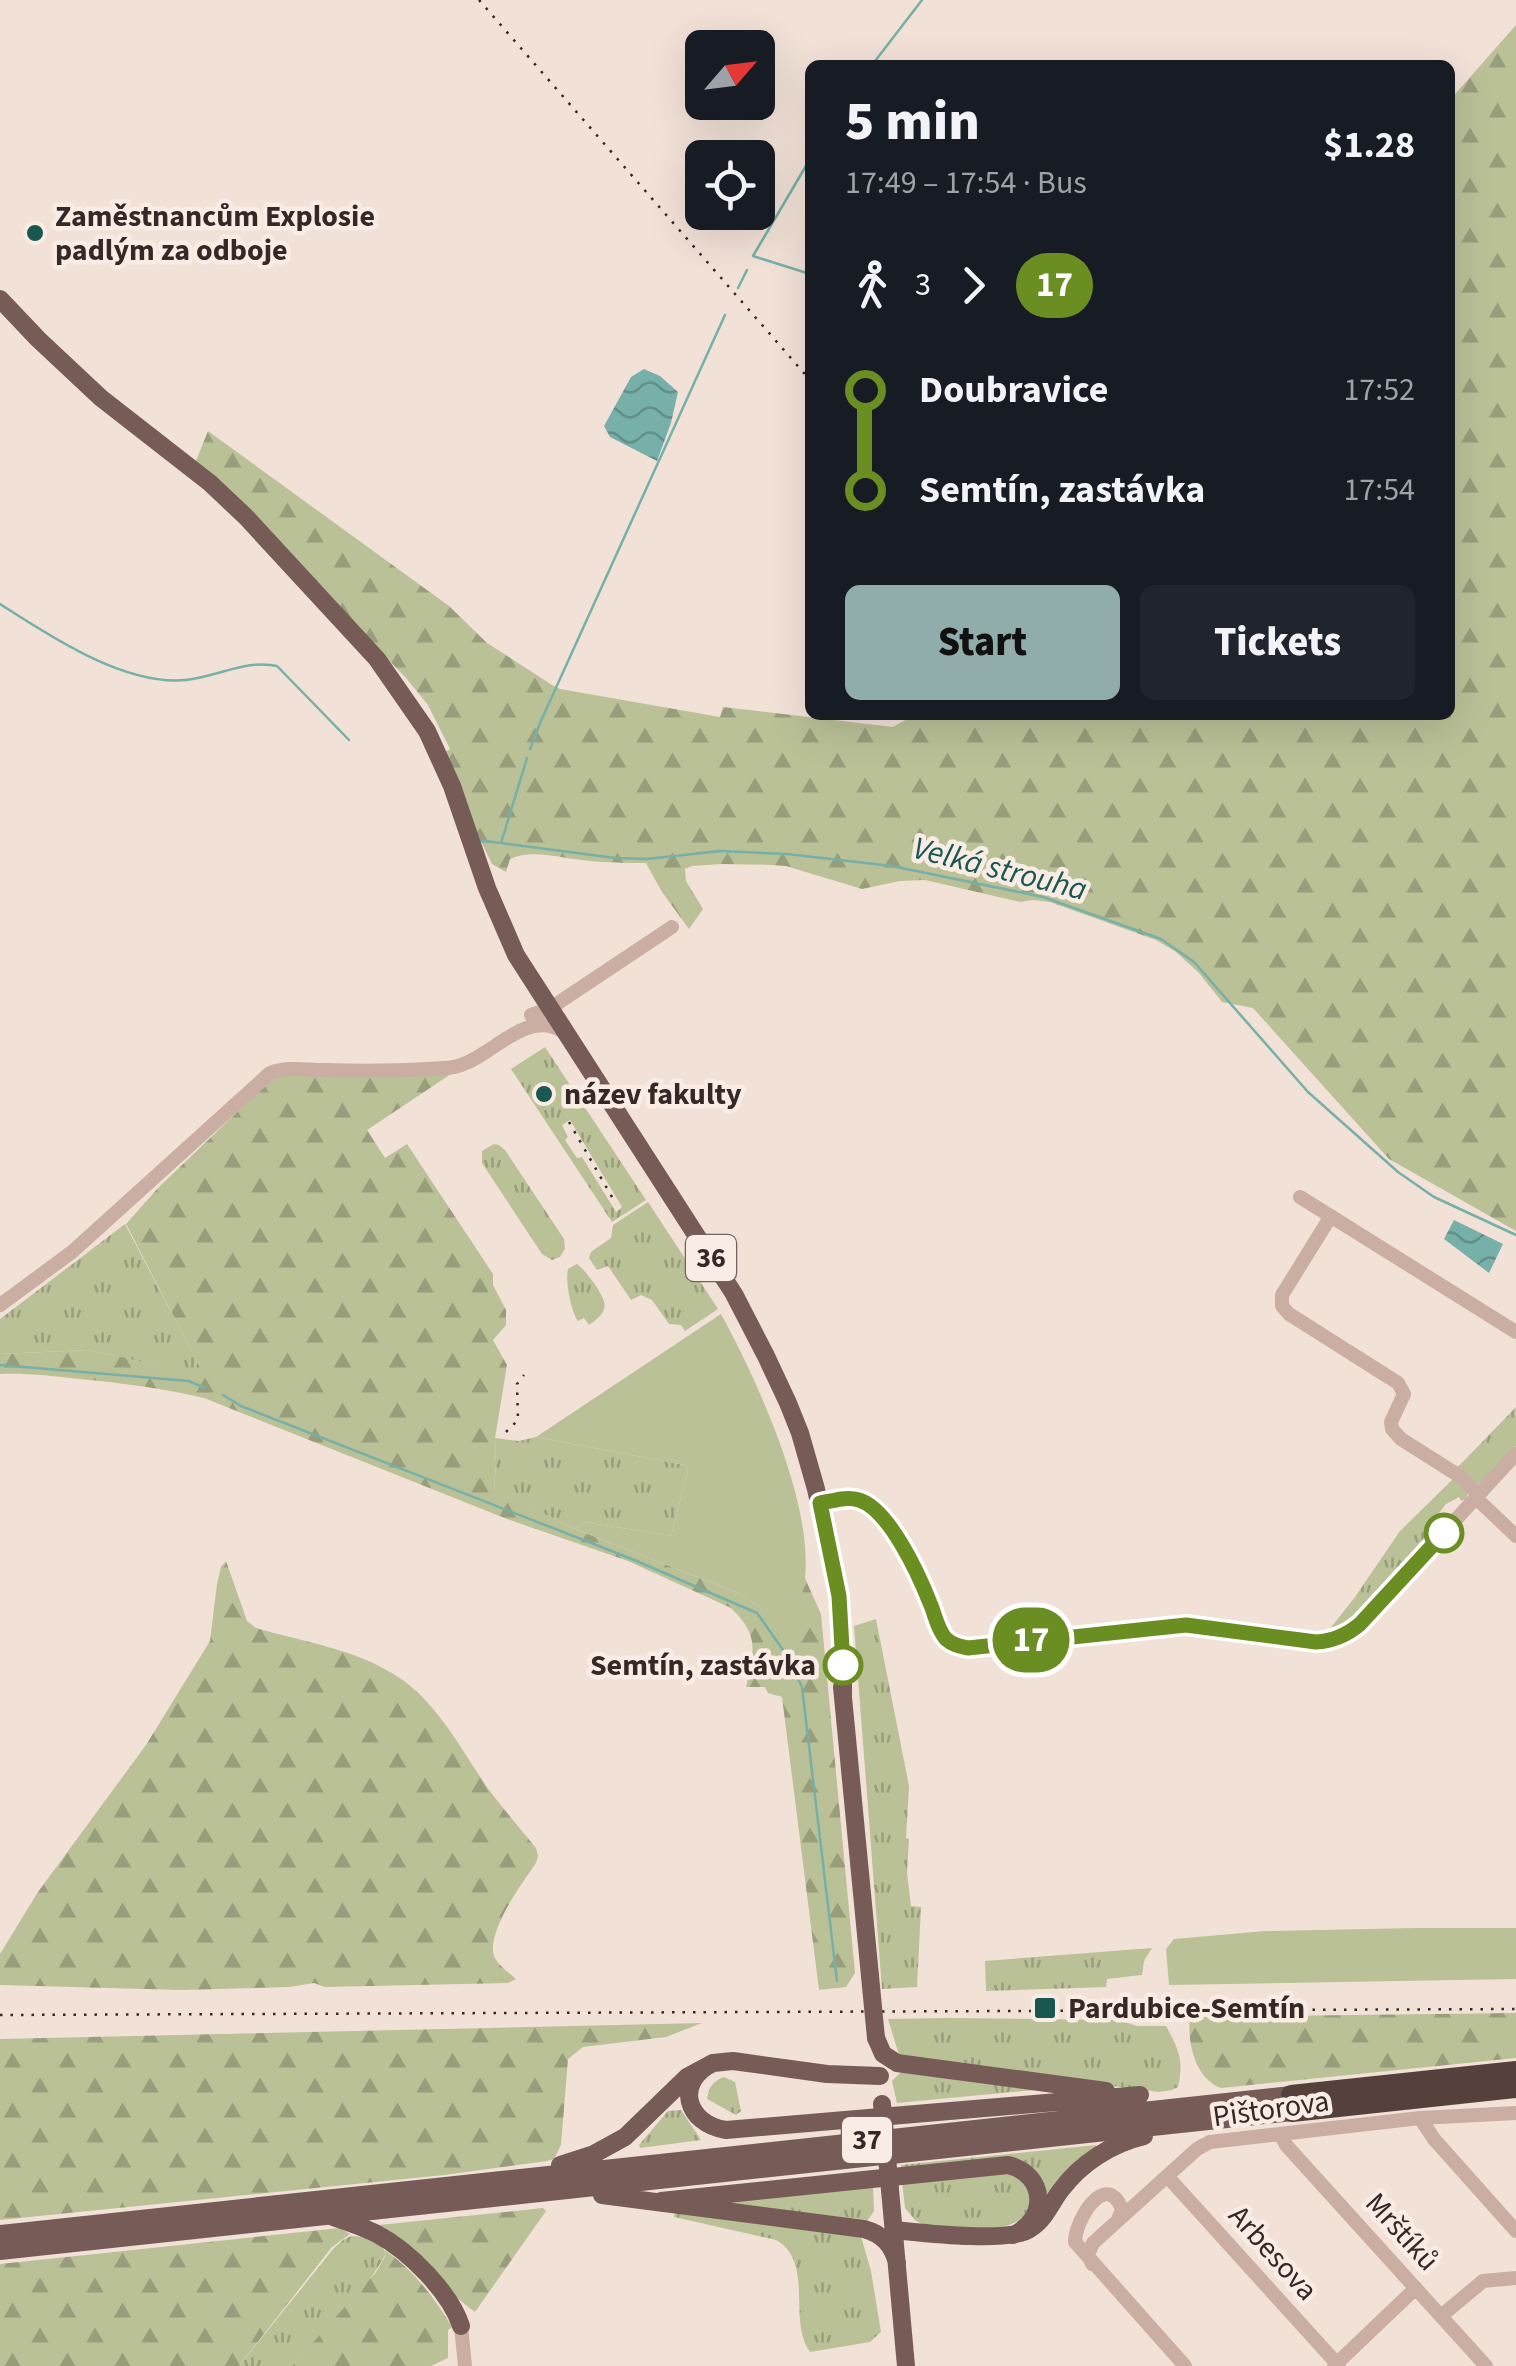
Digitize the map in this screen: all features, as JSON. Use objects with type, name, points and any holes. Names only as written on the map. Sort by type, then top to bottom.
[{"type":"highway","name":"37","points":[[1292,2104],[1516,2071]]},
{"type":"highway","name":"37","points":[[1292,2104],[1516,2088]]},
{"type":"main road","name":"36","points":[[0,299],[101,398],[228,500],[398,686],[427,731],[452,786],[502,926],[535,988],[539,1016],[564,1032],[740,1305],[800,1433],[820,1503],[842,1617],[843,1695],[906,2366]]},
{"type":"main road","points":[[876,2038],[883,2054],[897,2063],[1140,2095],[1219,2111]]},
{"type":"main road","points":[[713,2063],[694,2078],[689,2097],[701,2120],[726,2130],[1140,2095]]},
{"type":"main road","points":[[515,2178],[594,2154],[616,2143],[687,2076],[713,2063],[880,2076]]},
{"type":"main road","name":"37","points":[[0,2234],[515,2178],[1292,2104]]},
{"type":"main road","points":[[1013,2234],[1036,2225],[1068,2181],[1108,2150],[1219,2111]]},
{"type":"main road","name":"37","points":[[0,2250],[559,2192],[1219,2111]]},
{"type":"main road","points":[[662,2202],[1008,2164],[1028,2174],[1037,2189],[1037,2210],[1031,2222],[1013,2234],[894,2230]]},
{"type":"main road","points":[[559,2192],[868,2230],[888,2242],[897,2263]]},
{"type":"main road","points":[[328,2215],[374,2232],[405,2252],[447,2298],[461,2326]]},
{"type":"main road","points":[[897,2263],[905,2244],[922,2232]]},
{"type":"street","points":[[0,1305],[72,1252],[270,1073],[296,1068],[397,1070],[459,1066],[672,927]]},
{"type":"street","points":[[1300,1197],[1516,1332]]},
{"type":"street","points":[[1331,1216],[1282,1296],[1282,1306],[1288,1314],[1398,1383],[1404,1394],[1391,1422],[1396,1434],[1461,1478],[1516,1536]]},
{"type":"street","points":[[820,1503],[854,1499],[878,1512],[913,1566],[941,1631],[950,1642],[968,1648],[1186,1625],[1316,1642],[1332,1640],[1360,1624],[1516,1454]]},
{"type":"street","name":"Pištorova","points":[[1092,2264],[1089,2248],[1210,2142],[1420,2118],[1516,2113]]},
{"type":"street","points":[[1420,2118],[1434,2140],[1516,2231]]},
{"type":"street","name":"Mrštíků","points":[[1280,2134],[1486,2366]]},
{"type":"street","name":"Arbesova","points":[[1167,2176],[1337,2365]]},
{"type":"street","points":[[1118,2221],[1122,2208],[1114,2197],[1098,2196],[1074,2238],[1078,2247],[1185,2366]]},
{"type":"street","points":[[1441,2316],[1483,2280],[1516,2278]]},
{"type":"street","points":[[1337,2365],[1416,2288]]},
{"type":"street","points":[[461,2326],[464,2366]]},
{"type":"green space","points":[[1516,25],[1516,1231],[1389,1159],[1253,1008],[1222,1002],[1176,952],[1156,940],[1050,902],[1020,902],[925,880],[862,889],[786,866],[692,866],[685,869],[686,881],[703,909],[689,929],[646,863],[537,854],[510,859],[506,872],[492,864],[445,752],[450,749],[428,705],[196,461],[208,431],[449,606],[487,643],[560,689],[720,717],[723,707],[805,717],[805,720],[893,727],[905,720],[1455,720],[1455,94]]},
{"type":"green space","points":[[545,1047],[646,1200],[612,1222],[511,1069]],"holes":[[[570,1120],[622,1207],[616,1212],[582,1157],[577,1158],[565,1140],[568,1137],[562,1125]]]},
{"type":"green space","points":[[277,1074],[451,1074],[367,1130],[385,1158],[407,1144],[493,1274],[493,1285],[506,1310],[506,1325],[493,1340],[507,1365],[495,1438],[494,1489],[575,1529],[738,1593],[758,1606],[781,1631],[802,1591],[804,1576],[821,1614],[855,1973],[846,1987],[819,1990],[782,1697],[768,1693],[765,1687],[746,1687],[751,1636],[731,1608],[628,1561],[507,1519],[204,1398],[110,1382],[0,1374],[0,1354],[88,1350],[204,1375],[126,1224]]},
{"type":"green space","points":[[494,1144],[505,1150],[564,1239],[565,1249],[560,1257],[552,1260],[542,1254],[482,1163],[482,1151]]},
{"type":"green space","points":[[648,1202],[718,1309],[685,1331],[681,1325],[669,1324],[652,1300],[641,1295],[631,1300],[608,1266],[597,1270],[589,1258],[591,1252],[611,1238],[613,1225]]},
{"type":"green space","points":[[125,1224],[205,1376],[88,1350],[0,1354],[0,1319]]},
{"type":"green space","points":[[577,1264],[594,1283],[605,1306],[589,1325],[584,1318],[578,1321],[569,1296],[568,1269]]},
{"type":"green space","points":[[721,1314],[771,1419],[798,1504],[805,1545],[804,1582],[795,1613],[781,1632],[758,1606],[738,1593],[575,1529],[585,1522],[671,1536],[688,1471],[685,1465],[536,1437]]},
{"type":"green space","points":[[1516,1407],[1516,1446],[1475,1485],[1456,1469]]},
{"type":"green space","points":[[536,1437],[685,1465],[688,1471],[671,1536],[585,1522],[575,1529],[494,1490],[495,1438],[519,1441]]},
{"type":"green space","points":[[1454,1478],[1468,1492],[1466,1499],[1461,1501],[1459,1497],[1446,1504],[1416,1554],[1359,1616],[1335,1632],[1329,1630],[1400,1531]]},
{"type":"green space","points":[[226,1561],[247,1621],[256,1628],[362,1658],[410,1686],[449,1729],[492,1794],[536,1848],[536,1863],[507,1908],[493,1946],[496,1959],[516,1979],[508,1983],[325,1987],[314,1983],[182,1990],[0,1985],[0,1954],[38,1892],[146,1745],[210,1641],[217,1584]]},
{"type":"green space","points":[[876,1619],[909,1786],[907,1873],[911,1906],[921,1907],[917,1987],[882,1989],[854,1626]]},
{"type":"green space","points":[[1516,1928],[1516,1979],[1169,1985],[1166,1949],[1174,1939],[1266,1931]]},
{"type":"green space","points":[[1152,1948],[1142,1975],[1107,1979],[1106,1987],[986,1991],[985,1961]]},
{"type":"green space","points":[[1516,2013],[1516,2058],[1221,2088],[1199,2068],[1190,2037],[1190,2017]]},
{"type":"green space","points":[[888,2019],[1119,2020],[1137,2026],[1166,2026],[1179,2055],[1178,2087],[1159,2092],[899,2055]]},
{"type":"green space","points":[[702,2023],[666,2037],[583,2047],[568,2059],[561,2145],[554,2159],[547,2161],[0,2220],[0,2039]]},
{"type":"green space","points":[[901,2072],[1034,2090],[897,2103],[892,2081]]},
{"type":"green space","points":[[724,2077],[735,2082],[741,2111],[736,2115],[707,2099],[712,2085]]},
{"type":"green space","points":[[681,2110],[701,2140],[640,2148],[668,2111]]},
{"type":"green space","points":[[1096,2145],[1097,2150],[1044,2202],[1032,2171],[901,2170],[901,2165]]},
{"type":"green space","points":[[1005,2170],[1025,2179],[1032,2202],[1024,2219],[996,2230],[927,2226],[916,2221],[905,2208],[902,2181]]},
{"type":"green space","points":[[873,2184],[874,2211],[868,2220],[704,2202]]},
{"type":"green space","points":[[543,2208],[546,2211],[475,2312],[379,2225]]},
{"type":"green space","points":[[675,2212],[860,2233],[881,2332],[870,2342],[810,2352],[800,2324],[795,2262],[788,2250],[776,2240],[674,2217]]},
{"type":"green space","points":[[340,2228],[350,2234],[332,2247],[239,2366],[0,2366],[0,2264]]},
{"type":"green space","points":[[351,2236],[372,2240],[386,2254],[354,2298],[292,2366],[239,2366],[334,2248]]},
{"type":"green space","points":[[385,2250],[423,2285],[452,2327],[448,2330],[448,2358],[431,2366],[292,2366],[376,2272]]},
{"type":"water","points":[[644,369],[660,376],[678,392],[657,461],[610,437],[604,426],[631,377]]},
{"type":"water","points":[[1454,1220],[1503,1244],[1489,1273],[1444,1239]]},
{"type":"waterway","points":[[876,60],[922,0]]},
{"type":"waterway","points":[[805,168],[753,256],[805,272]]},
{"type":"waterway","points":[[738,288],[747,270]]},
{"type":"waterway","points":[[530,749],[725,315]]},
{"type":"waterway","name":"Velká strouha","points":[[0,604],[89,656],[138,675],[186,680],[254,665],[277,666],[349,740]]},
{"type":"waterway","points":[[501,843],[527,758]]},
{"type":"waterway","name":"Velká strouha","points":[[478,840],[615,858],[647,859],[720,851],[892,866],[1043,897],[1161,939],[1194,962],[1308,1092],[1398,1172],[1434,1197],[1516,1235]]},
{"type":"waterway","points":[[0,1365],[189,1381],[205,1388]]},
{"type":"waterway","points":[[223,1395],[241,1406],[632,1559],[757,1613],[790,1660]]},
{"type":"waterway","points":[[796,1674],[802,1687],[837,1981]]},
{"type":"railway","points":[[479,0],[805,374]]},
{"type":"railway","points":[[569,1122],[616,1204]]},
{"type":"railway","points":[[506,1432],[518,1420],[517,1384],[524,1375]]},
{"type":"railway","points":[[0,2015],[1516,2009]]},
{"type":"bus line","name":"17","points":[[843,1665],[839,1596],[820,1503],[854,1499],[878,1512],[913,1566],[941,1631],[950,1642],[968,1648],[1186,1625],[1316,1642],[1332,1640],[1360,1624],[1444,1533]]},
{"type":"place","name":"Zaměstnancům Explosie padlým za odboje","points":[[35,233]]},
{"type":"place","name":"název fakulty","points":[[544,1094]]},
{"type":"place","name":"Semtín, zastávka","points":[[843,1665]]},
{"type":"place","name":"Pardubice-Semtín","points":[[1045,2008]]}]
